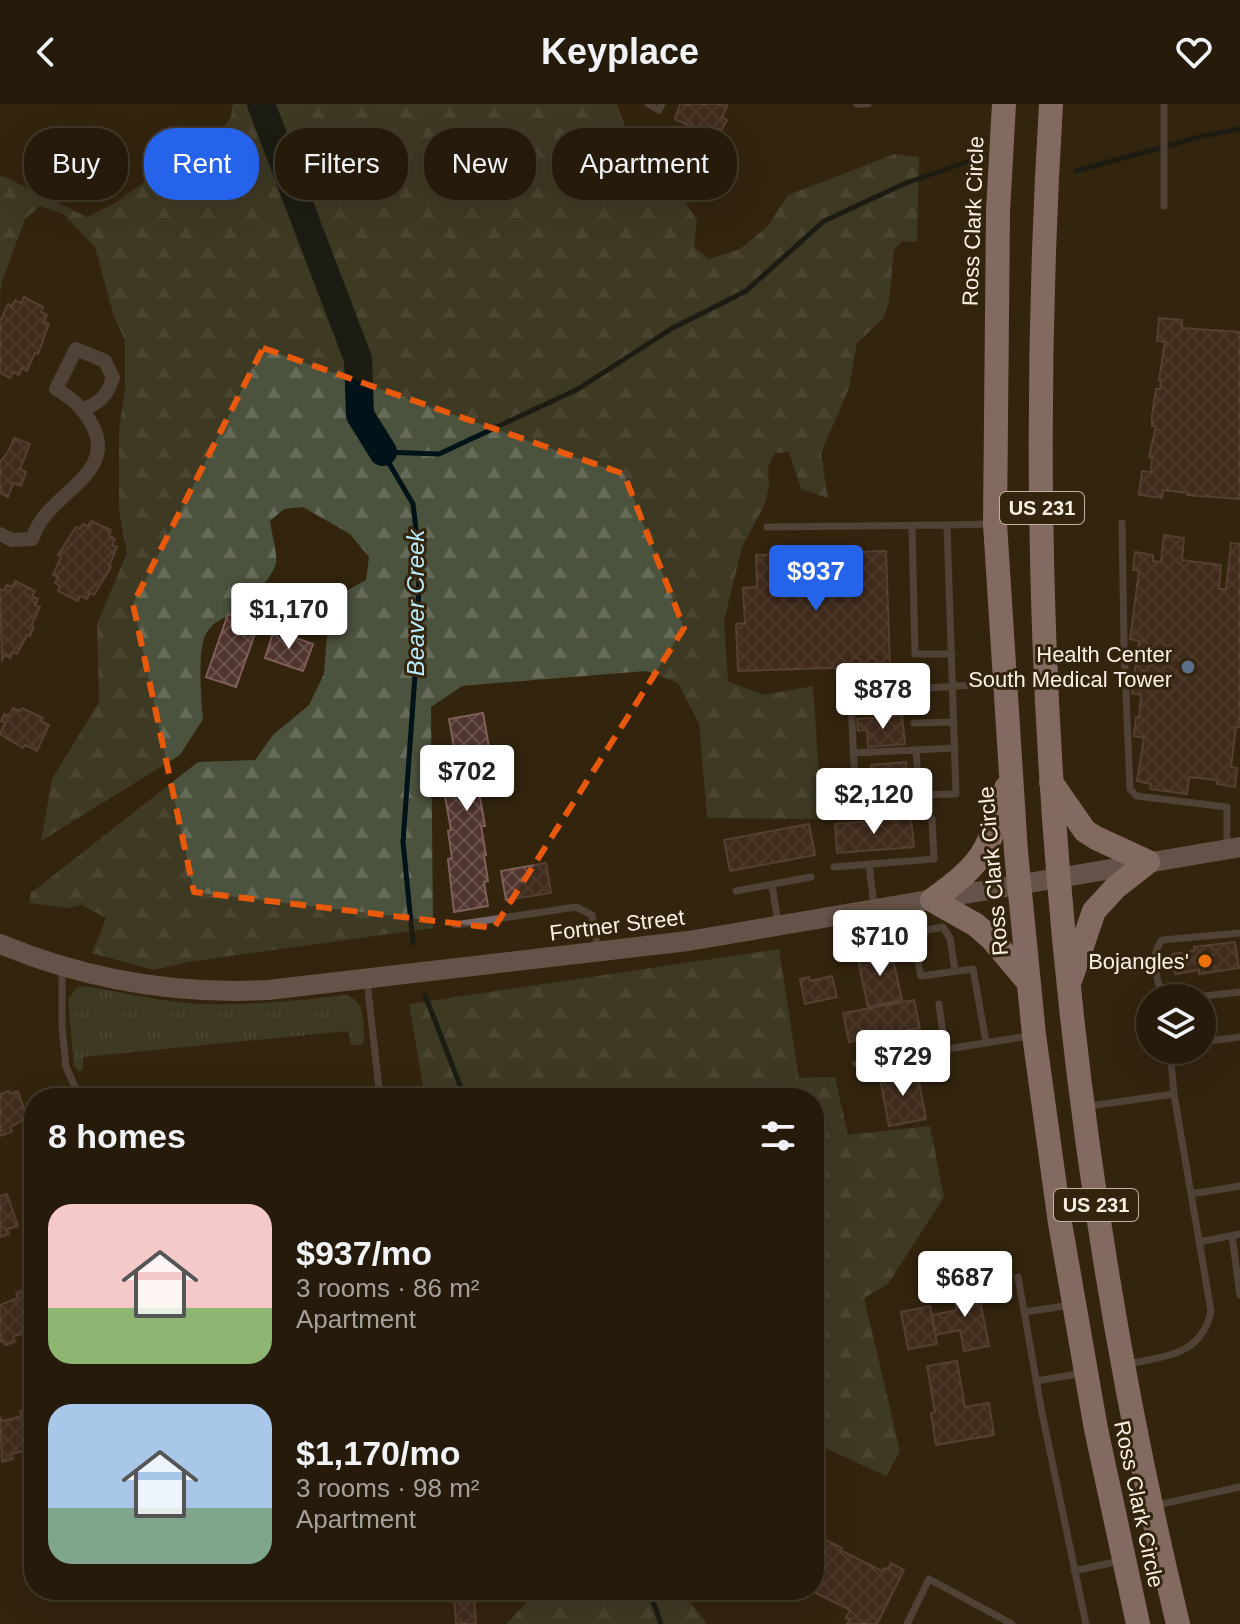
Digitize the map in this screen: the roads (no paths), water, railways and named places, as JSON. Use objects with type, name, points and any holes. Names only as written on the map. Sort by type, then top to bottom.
[{"type":"highway","name":"Ross Clark Circle","points":[[1004,104],[998,211],[995,524],[1019,885],[1034,1035],[1074,1305],[1138,1624]]},
{"type":"highway","name":"Ross Clark Circle","points":[[1051,104],[1041,306],[1042,520],[1049,780],[1057,878],[1099,1226],[1151,1507],[1178,1624]]},
{"type":"highway","points":[[1010,773],[986,850],[963,878],[932,900],[976,925],[1029,983]]},
{"type":"highway","points":[[1049,780],[1085,831],[1148,862],[1116,887],[1094,911],[1068,987]]},
{"type":"highway","points":[[1086,1373],[1123,1365]]},
{"type":"street","points":[[0,534],[12,540],[32,539],[43,518],[81,482],[95,463],[98,435],[83,409]]},
{"type":"street","name":"Fortner Street","points":[[0,944],[62,967],[144,986],[201,992],[268,990],[599,952],[779,927],[1234,848]]},
{"type":"lane","points":[[648,104],[659,110],[662,104]]},
{"type":"lane","points":[[857,104],[868,104]]},
{"type":"lane","points":[[1164,104],[1164,206]]},
{"type":"lane","points":[[1122,523],[1130,789],[1136,796],[1227,807],[1234,848]]},
{"type":"lane","points":[[767,527],[995,524]]},
{"type":"lane","points":[[916,750],[919,795],[956,794],[947,525]]},
{"type":"lane","points":[[912,526],[915,654],[952,654]]},
{"type":"lane","points":[[913,689],[1005,683]]},
{"type":"lane","points":[[851,703],[856,803]]},
{"type":"lane","points":[[914,723],[954,722]]},
{"type":"lane","points":[[853,753],[955,748]]},
{"type":"lane","points":[[834,867],[934,859],[932,819]]},
{"type":"lane","points":[[869,864],[861,942],[943,927],[950,938],[955,971]]},
{"type":"lane","points":[[736,891],[811,877]]},
{"type":"lane","points":[[772,885],[779,927]]},
{"type":"lane","points":[[905,905],[921,976],[973,969],[986,1042]]},
{"type":"lane","points":[[455,925],[576,907],[592,915],[599,952]]},
{"type":"lane","points":[[1159,984],[1154,963],[1155,948],[1162,940],[1240,933]]},
{"type":"lane","points":[[62,967],[66,1067],[75,1088]]},
{"type":"lane","points":[[367,980],[379,1088]]},
{"type":"lane","points":[[1216,995],[1240,992]]},
{"type":"lane","points":[[939,1004],[945,1049]]},
{"type":"lane","points":[[856,1064],[1034,1035]]},
{"type":"lane","points":[[1216,1040],[1240,1037]]},
{"type":"lane","points":[[1123,1365],[1182,1352],[1208,1327],[1211,1311],[1171,1064]]},
{"type":"lane","points":[[1083,1107],[1174,1094]]},
{"type":"lane","points":[[1191,1194],[1240,1186]]},
{"type":"lane","points":[[1199,1242],[1236,1235],[1240,1295]]},
{"type":"lane","points":[[1018,1277],[1086,1624]]},
{"type":"lane","points":[[1024,1312],[1074,1305]]},
{"type":"lane","points":[[1036,1381],[1086,1373]]},
{"type":"lane","points":[[1151,1507],[1240,1487]]},
{"type":"lane","points":[[1074,1571],[1123,1560]]},
{"type":"lane","points":[[907,1624],[929,1579],[1012,1624]]},
{"type":"waterway","name":"Beaver Creek","points":[[261,104],[358,359],[360,415],[383,452]]},
{"type":"waterway","points":[[1076,171],[1240,129]]},
{"type":"waterway","points":[[383,452],[439,454],[578,389],[671,329],[746,291],[824,221],[906,183],[967,162]]},
{"type":"waterway","name":"Beaver Creek","points":[[383,453],[413,504],[419,555],[418,633],[403,842],[413,943]]},
{"type":"waterway","name":"Beaver Creek","points":[[425,995],[461,1088]]},
{"type":"waterway","name":"Beaver Creek","points":[[653,1600],[661,1624]]},
{"type":"place","name":"Health Center South Medical Tower","points":[[1188,667]]},
{"type":"place","name":"Bojangles'","points":[[1205,961]]}]
